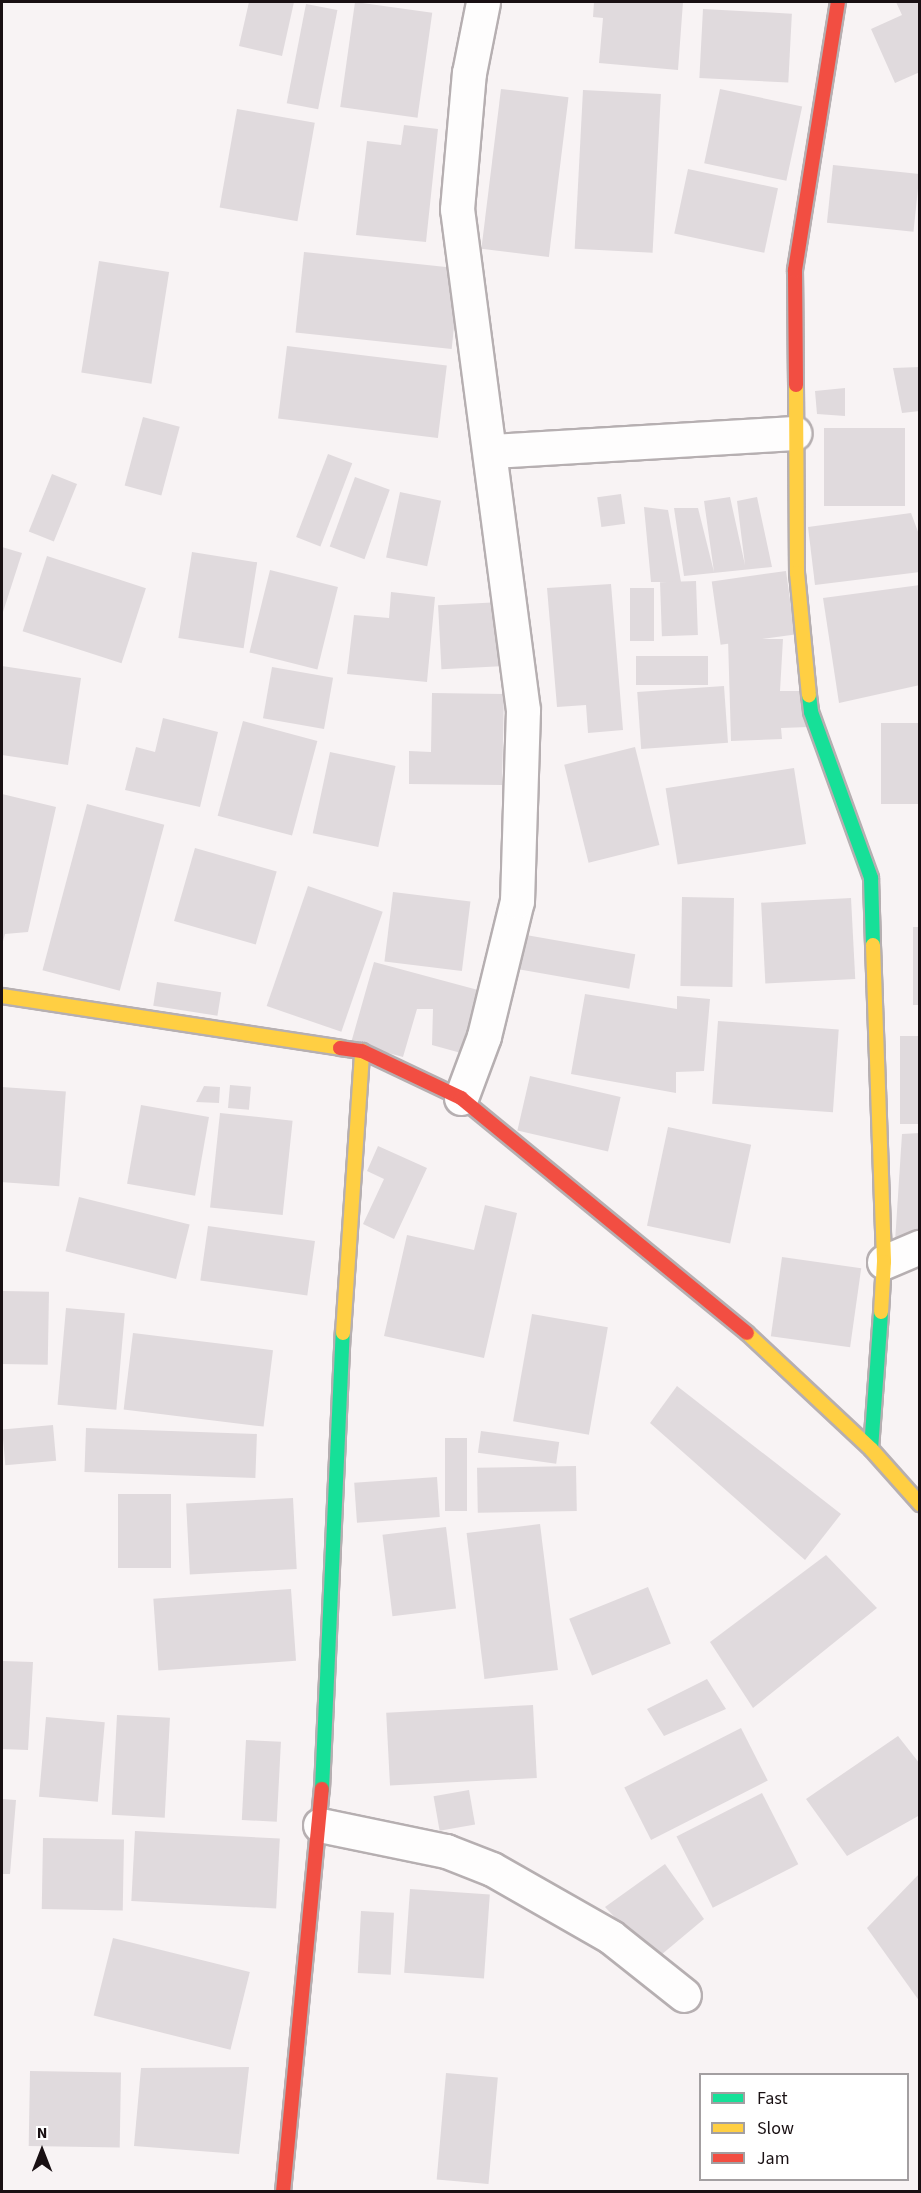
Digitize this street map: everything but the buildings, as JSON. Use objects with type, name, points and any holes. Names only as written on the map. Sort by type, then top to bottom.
[{"type":"street","points":[[460,1098],[484,1036],[518,901],[523,710],[492,451],[457,209],[469,73],[483,2]]},
{"type":"street","points":[[838,2],[795,270],[794,433],[797,573],[811,712],[872,878],[884,1262],[871,1449]]},
{"type":"street","points":[[492,451],[794,433]]},
{"type":"street","points":[[2,996],[362,1051],[460,1098],[741,1328],[871,1449],[920,1504]]},
{"type":"street","points":[[283,2192],[320,1825],[348,1248],[362,1051]]},
{"type":"street","points":[[884,1262],[920,1247]]},
{"type":"street","points":[[320,1825],[446,1851],[492,1869],[611,1937],[684,1995]]},
{"type":"traffic: fast","points":[[809,695],[811,712],[871,878],[873,945]]},
{"type":"traffic: fast","points":[[871,1449],[881,1312]]},
{"type":"traffic: fast","points":[[322,1789],[343,1333]]},
{"type":"traffic: slow","points":[[796,385],[797,573],[809,695]]},
{"type":"traffic: slow","points":[[873,945],[884,1262],[881,1312]]},
{"type":"traffic: slow","points":[[2,996],[340,1048]]},
{"type":"traffic: slow","points":[[343,1333],[362,1051]]},
{"type":"traffic: slow","points":[[747,1333],[871,1449],[920,1504]]},
{"type":"traffic: jam","points":[[796,385],[795,270],[838,2]]},
{"type":"traffic: jam","points":[[340,1048],[362,1051],[461,1098],[747,1333]]},
{"type":"traffic: jam","points":[[283,2192],[322,1789]]}]
